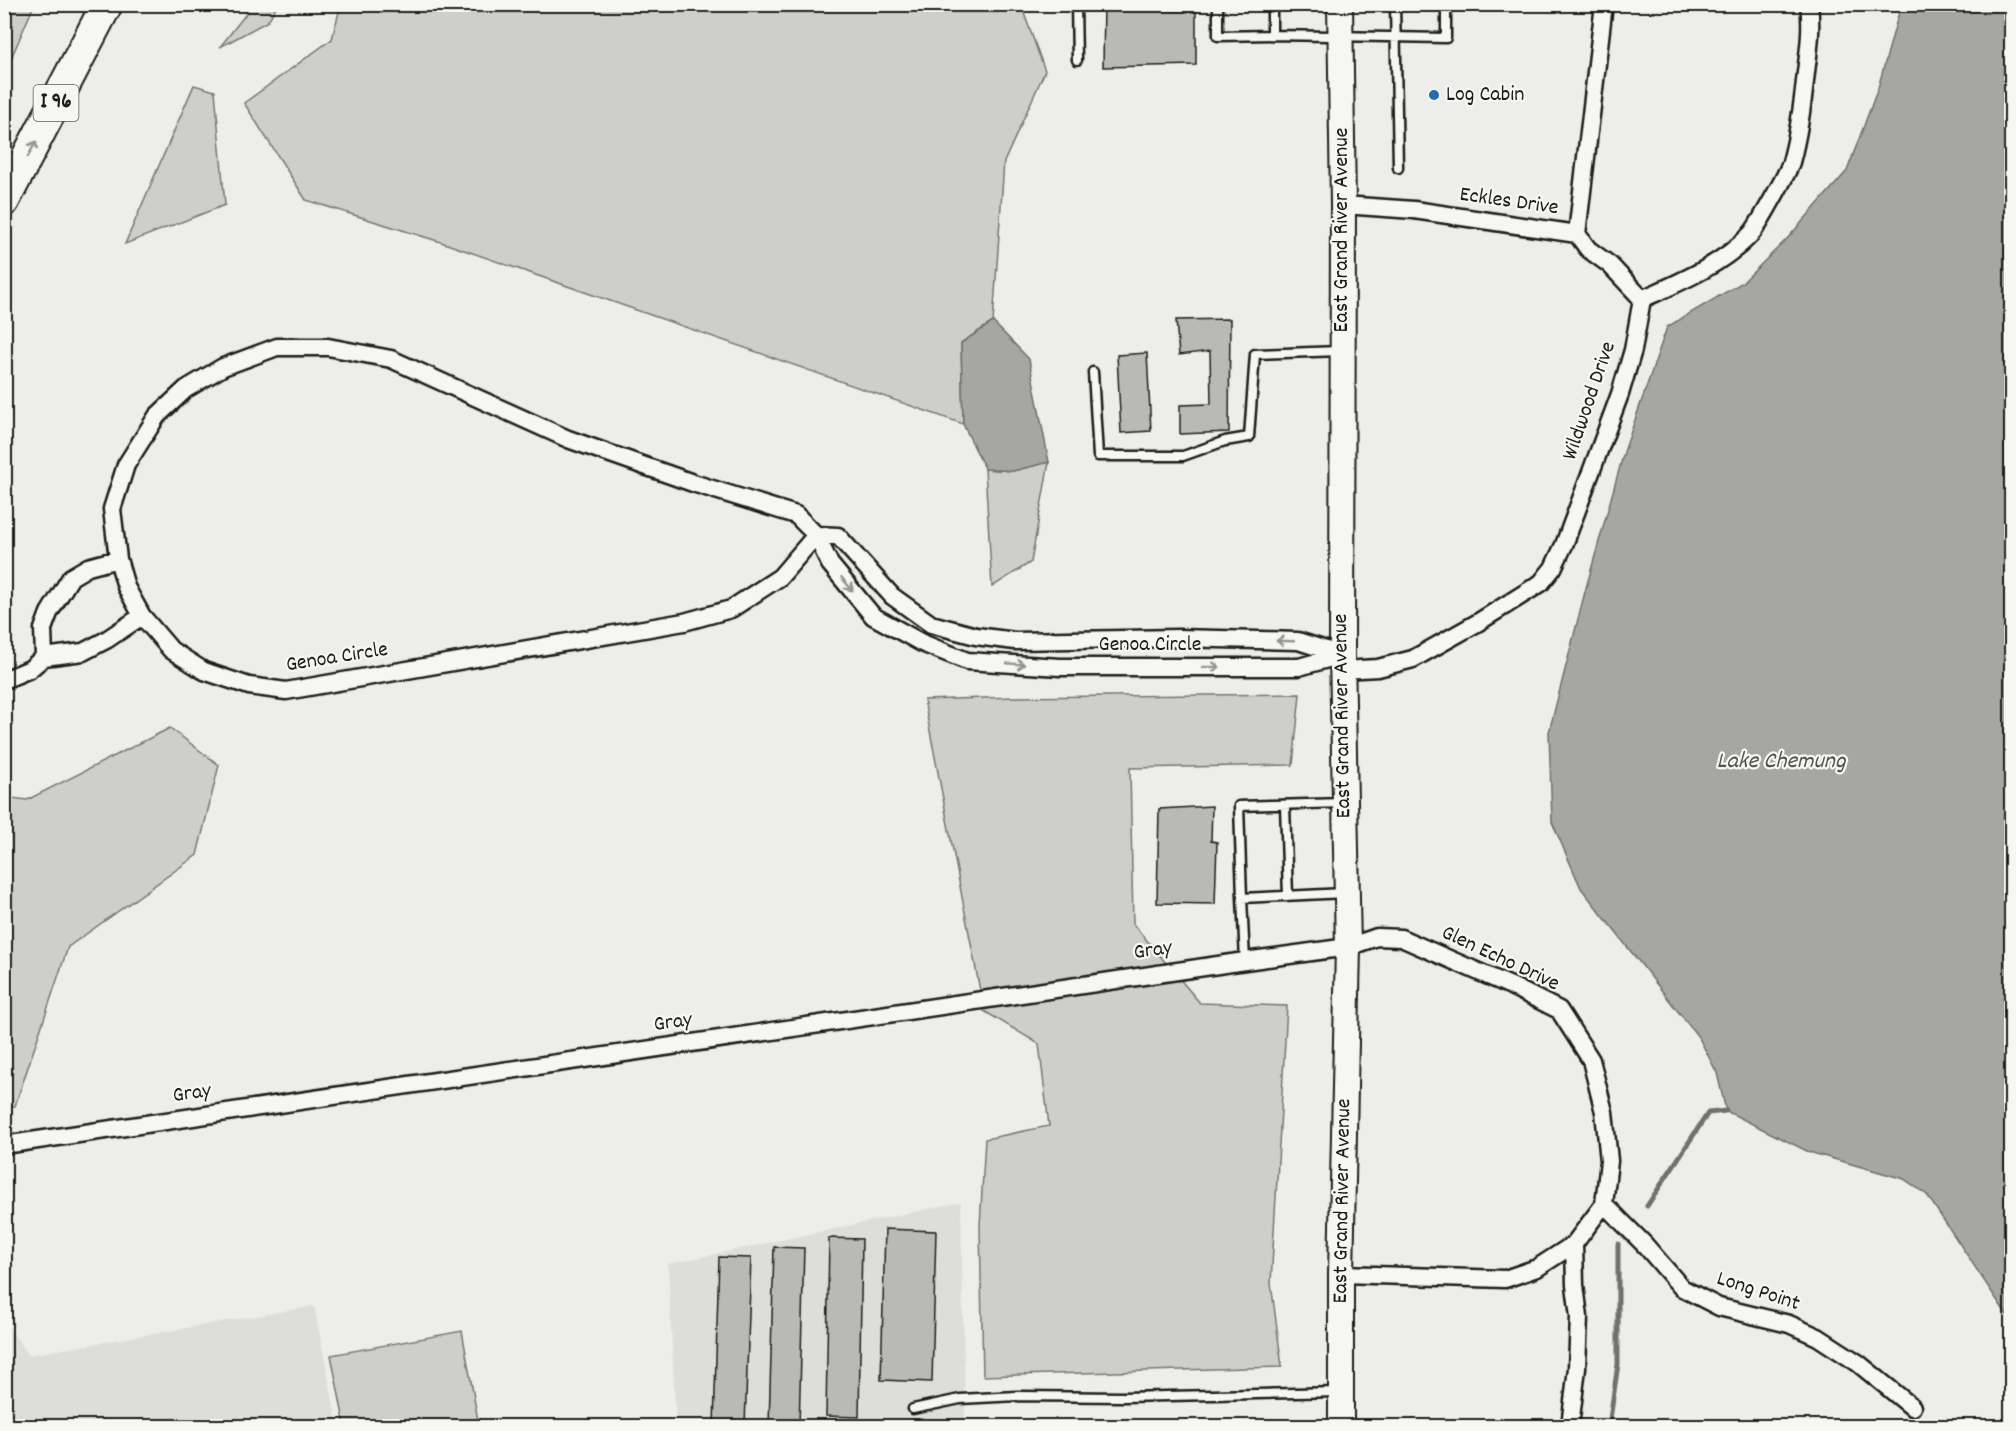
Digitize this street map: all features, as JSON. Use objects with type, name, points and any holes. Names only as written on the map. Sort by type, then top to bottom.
[{"type":"highway","name":"I 96","points":[[4,201],[107,4]]},
{"type":"main road","name":"East Grand River Avenue","points":[[1340,4],[1343,205],[1342,662],[1348,947],[1341,1274],[1341,1426]]},
{"type":"street","points":[[1577,234],[1604,4]]},
{"type":"street","points":[[1642,299],[1714,264],[1753,232],[1791,165],[1802,110],[1811,23],[1809,4]]},
{"type":"street","name":"Eckles Drive","points":[[1343,205],[1414,210],[1577,234],[1588,249],[1610,265],[1642,299]]},
{"type":"street","name":"Wildwood Drive","points":[[1342,662],[1378,668],[1413,659],[1541,583],[1553,568],[1564,545],[1620,394],[1634,350],[1642,299]]},
{"type":"street","name":"Genoa Circle","points":[[816,535],[780,577],[730,609],[684,622],[286,691],[249,686],[204,671],[171,650],[142,616],[126,587],[118,559],[112,509],[126,465],[157,416],[186,389],[223,367],[277,347],[328,347],[391,359],[568,439],[796,515],[816,535],[830,564],[873,616],[922,643],[967,661],[1060,667],[1299,667],[1342,662]]},
{"type":"street","name":"Genoa Circle","points":[[816,535],[838,536],[892,596],[931,624],[976,636],[1015,641],[1178,638],[1298,642],[1342,662]]},
{"type":"street","points":[[44,657],[43,629],[49,613],[71,577],[88,567],[118,559]]},
{"type":"street","points":[[4,680],[30,669],[44,657],[82,652],[106,640],[142,616]]},
{"type":"street","points":[[922,643],[931,624]]},
{"type":"street","points":[[1060,667],[1062,639]]},
{"type":"street","points":[[1239,639],[1239,667]]},
{"type":"street","name":"Glen Echo Drive","points":[[1348,947],[1377,937],[1401,938],[1511,986],[1559,1010],[1592,1060],[1604,1112],[1609,1161],[1604,1204]]},
{"type":"street","name":"Gray","points":[[4,1145],[1348,947]]},
{"type":"street","points":[[1341,1274],[1505,1279],[1537,1268],[1574,1244],[1604,1204]]},
{"type":"street","name":"Long Point","points":[[1604,1204],[1645,1245],[1682,1288],[1719,1307],[1789,1324],[1818,1337],[1858,1363],[1912,1407]]},
{"type":"street","points":[[1570,1426],[1577,1368],[1579,1317],[1575,1285],[1574,1244]]},
{"type":"lane","points":[[1077,4],[1077,60]]},
{"type":"lane","points":[[1218,4],[1218,36],[1446,38],[1446,4]]},
{"type":"lane","points":[[1272,4],[1272,35]]},
{"type":"lane","points":[[1395,4],[1398,168]]},
{"type":"lane","points":[[1093,372],[1098,456],[1183,456],[1225,441],[1249,437],[1255,354],[1343,351]]},
{"type":"lane","points":[[1245,961],[1239,806],[1344,803]]},
{"type":"lane","points":[[1285,804],[1288,896]]},
{"type":"lane","points":[[1242,898],[1346,893]]},
{"type":"lane","points":[[913,1409],[960,1399],[1017,1396],[1124,1397],[1341,1392]]},
{"type":"shaded area","points":[[341,4],[1021,5],[1045,71],[1004,162],[993,322],[961,343],[963,424],[444,243],[306,200],[244,103],[332,39]]},
{"type":"shaded area","points":[[4,5],[34,5],[9,63],[5,64]]},
{"type":"shaded area","points":[[250,5],[277,5],[268,21],[220,47],[245,15]]},
{"type":"shaded area","points":[[194,85],[215,91],[225,205],[125,244]]},
{"type":"shaded area","points":[[1049,462],[1031,562],[992,587],[985,469],[1013,471]]},
{"type":"shaded area","points":[[1300,694],[1293,765],[1130,768],[1133,924],[1200,1003],[1287,1006],[1271,1283],[1282,1367],[983,1376],[980,1226],[985,1139],[1049,1126],[1039,1044],[984,1011],[924,700]]},
{"type":"shaded area","points":[[170,728],[219,765],[197,855],[68,947],[15,1106],[5,1107],[5,797],[27,800]]},
{"type":"shaded area","points":[[961,1202],[965,1424],[1130,1426],[676,1426],[668,1264]]},
{"type":"shaded area","points":[[314,1306],[338,1426],[5,1426],[5,1322],[29,1355]]},
{"type":"shaded area","points":[[462,1331],[479,1426],[345,1426],[331,1355]]},
{"type":"water","name":"Lake Chemung","points":[[1901,5],[2011,5],[2011,1321],[1927,1195],[1904,1179],[1809,1152],[1726,1111],[1717,1073],[1699,1038],[1581,888],[1552,822],[1549,732],[1624,452],[1667,327],[1743,282],[1786,240],[1847,171],[1878,88]]},
{"type":"water","points":[[993,322],[1029,359],[1049,462],[1013,471],[985,469],[963,424],[961,343]]},
{"type":"building","points":[[1104,4],[1196,4],[1196,65],[1103,67]]},
{"type":"building","points":[[1230,319],[1229,432],[1180,434],[1180,405],[1211,404],[1210,351],[1179,355],[1176,320]]},
{"type":"building","points":[[1147,353],[1151,431],[1121,433],[1117,355]]},
{"type":"building","points":[[1212,806],[1211,841],[1217,842],[1215,904],[1157,903],[1159,809]]},
{"type":"building","points":[[885,1229],[936,1231],[932,1382],[881,1380]]},
{"type":"building","points":[[829,1238],[862,1239],[859,1417],[826,1416]]},
{"type":"building","points":[[774,1247],[804,1248],[799,1426],[769,1426]]},
{"type":"building","points":[[719,1257],[751,1258],[745,1426],[714,1426]]},
{"type":"waterway","points":[[1647,1206],[1708,1113],[1726,1111]]},
{"type":"waterway","points":[[1609,1426],[1618,1364],[1618,1244]]},
{"type":"place","name":"Log Cabin","points":[[1434,95]]}]
